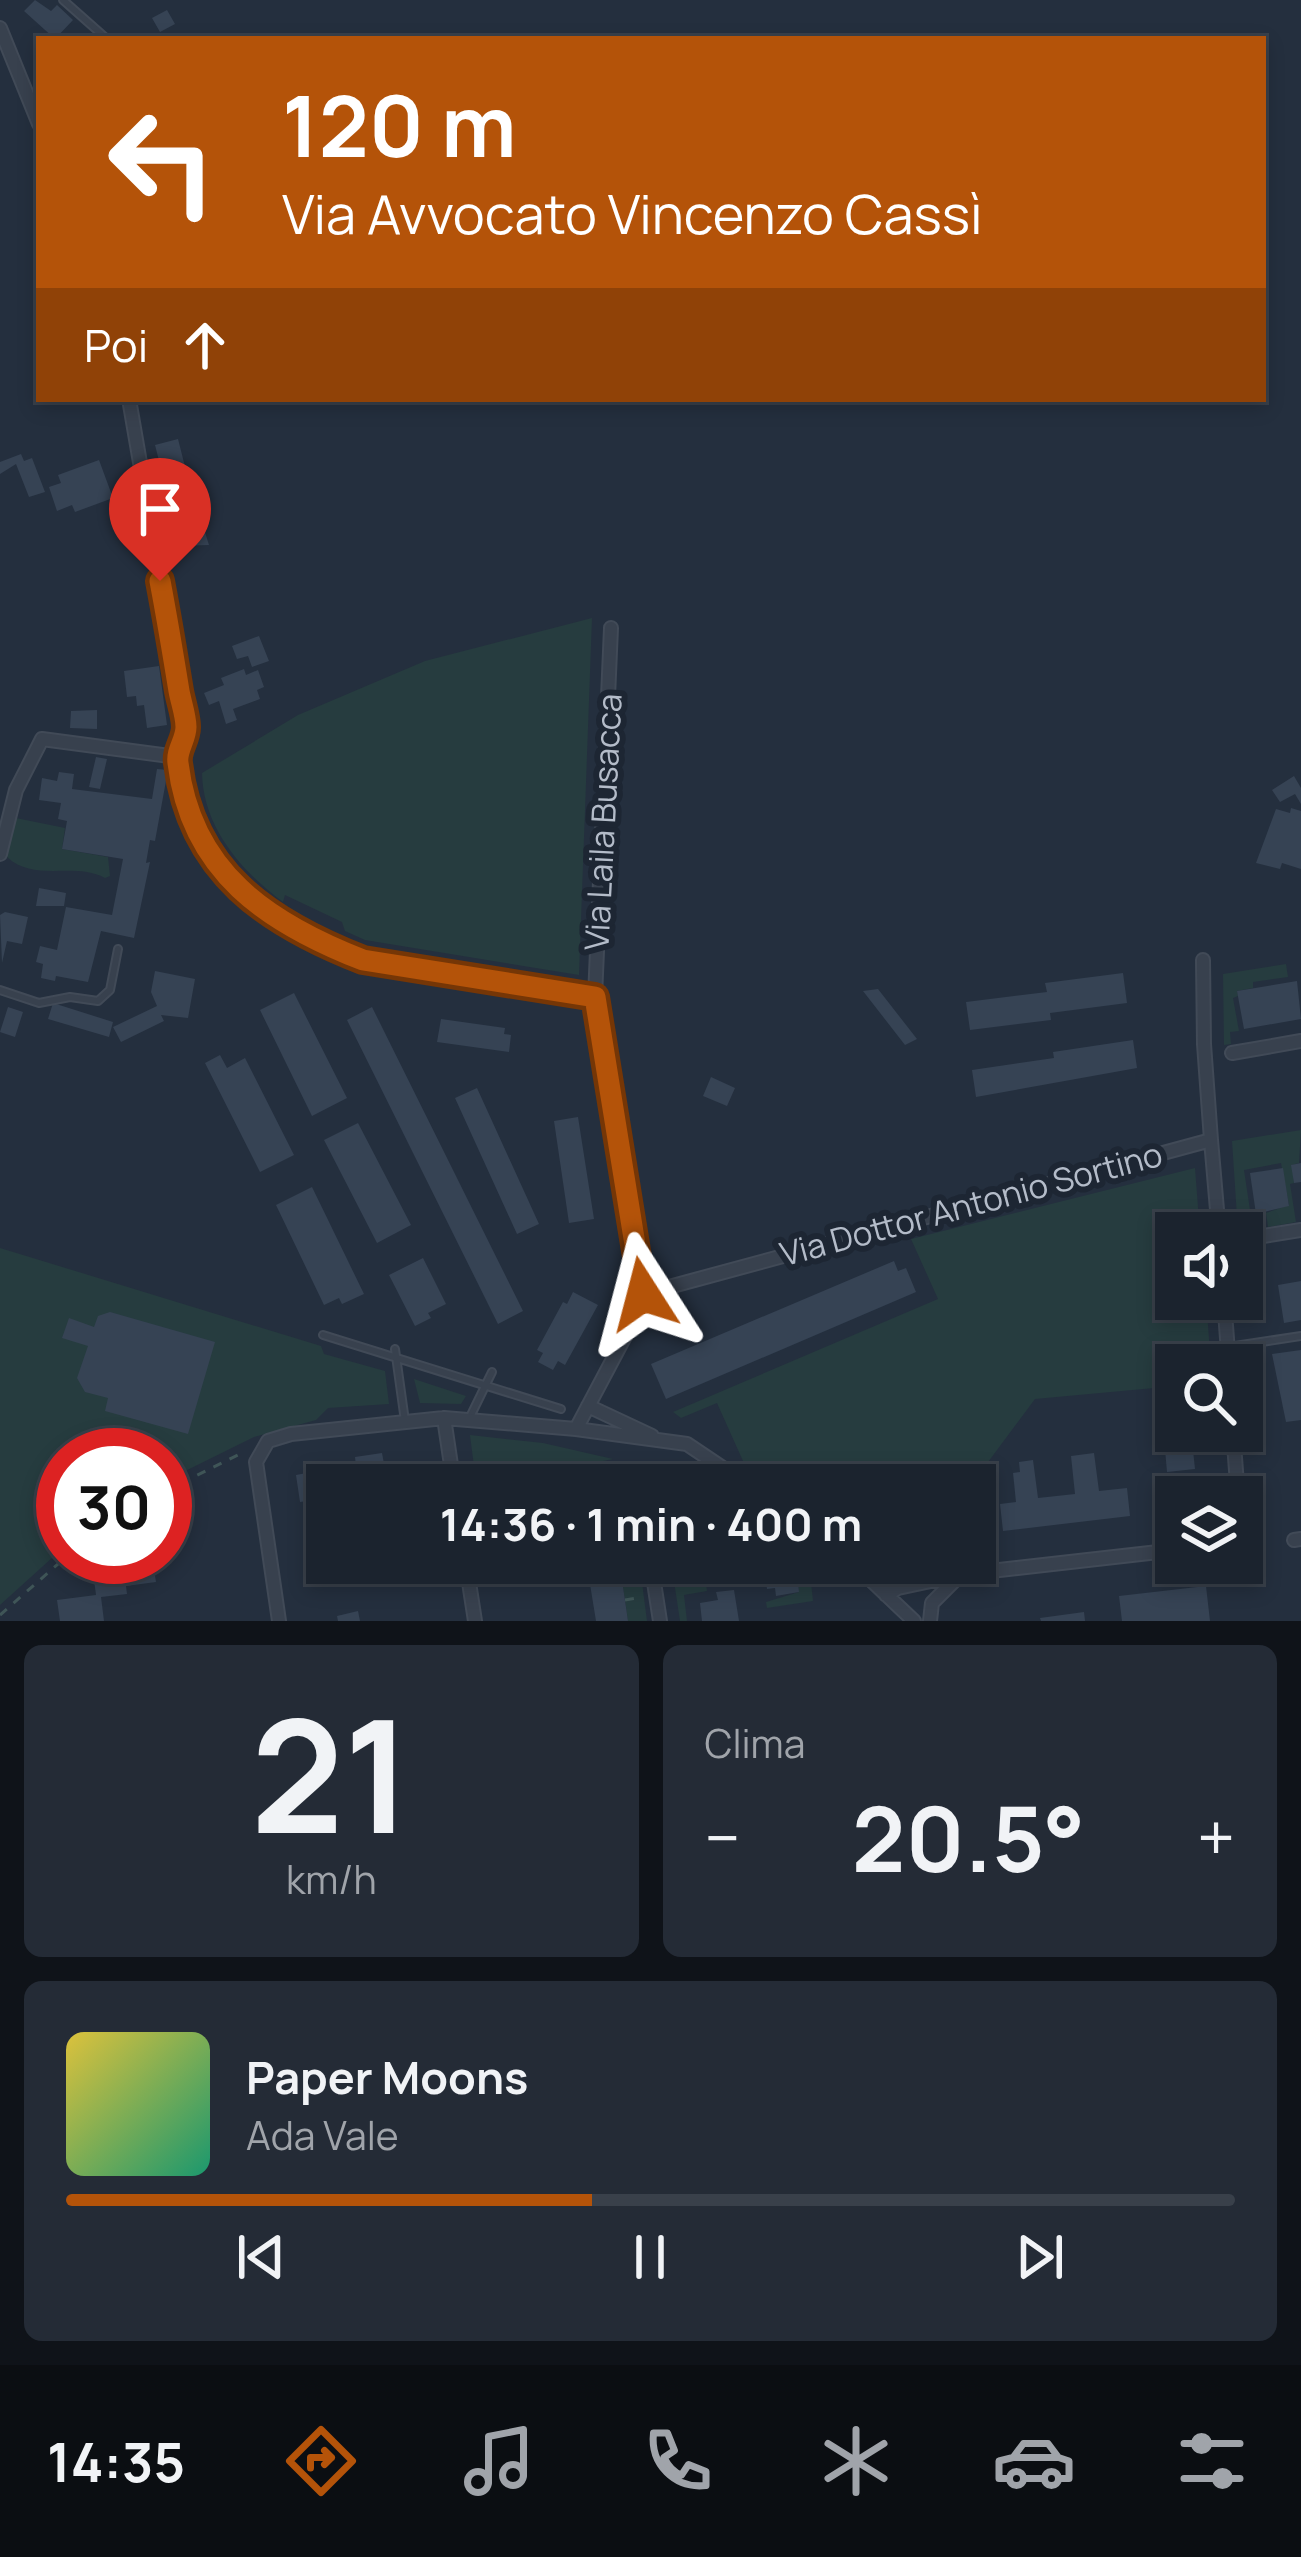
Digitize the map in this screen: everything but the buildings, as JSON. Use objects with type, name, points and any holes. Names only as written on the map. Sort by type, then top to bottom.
[{"type":"street","points":[[0,28],[36,117]]},
{"type":"street","points":[[130,402],[186,729],[177,757],[200,838],[218,867],[249,901],[363,960],[595,997]]},
{"type":"street","name":"Via Laila Busacca","points":[[611,628],[595,997],[643,1294]]},
{"type":"street","points":[[0,854],[16,790],[43,740],[177,757]]},
{"type":"street","points":[[1203,960],[1211,1140]]},
{"type":"street","points":[[1232,1052],[1301,1041]]},
{"type":"street","name":"Via Dottor Antonio Sortino","points":[[643,1294],[1211,1140],[1217,1212]]},
{"type":"street","points":[[1263,1236],[1301,1230]]},
{"type":"street","points":[[576,1429],[643,1294]]},
{"type":"street","points":[[588,1406],[659,1439]]},
{"type":"street","points":[[444,1418],[451,1464]]},
{"type":"street","points":[[279,1621],[256,1462],[268,1442],[291,1434],[444,1418],[659,1439],[694,1447],[718,1464]]},
{"type":"street","points":[[996,1570],[1155,1552]]},
{"type":"street","points":[[469,1584],[475,1621]]},
{"type":"street","points":[[654,1584],[660,1621]]},
{"type":"street","points":[[875,1584],[914,1621]]},
{"type":"street","points":[[886,1595],[917,1584]]},
{"type":"street","points":[[930,1621],[932,1603],[950,1584]]},
{"type":"lane","points":[[63,0],[104,36]]},
{"type":"lane","points":[[0,990],[39,1003],[70,998],[98,1001],[110,989],[118,950]]},
{"type":"lane","points":[[323,1335],[561,1409]]},
{"type":"lane","points":[[1248,1344],[1301,1336]]},
{"type":"lane","points":[[396,1354],[405,1421]]},
{"type":"lane","points":[[469,1420],[492,1372]]},
{"type":"path","points":[[192,1477],[238,1453],[260,1449]]},
{"type":"path","points":[[0,1615],[36,1583]]},
{"type":"path","points":[[625,1600],[644,1597]]},
{"type":"green space","points":[[592,618],[579,975],[365,940],[345,931],[342,922],[285,895],[283,902],[227,846],[209,812],[202,773],[298,715],[425,661]]},
{"type":"green space","points":[[16,818],[65,828],[62,849],[108,857],[110,876],[18,865],[7,857]]},
{"type":"green space","points":[[1286,964],[1288,977],[1253,982],[1253,988],[1237,991],[1233,998],[1239,1031],[1230,1032],[1231,1044],[1224,1045],[1223,974]]},
{"type":"green space","points":[[1301,1130],[1299,1163],[1292,1165],[1294,1183],[1290,1184],[1296,1222],[1268,1227],[1266,1213],[1289,1205],[1281,1163],[1244,1170],[1250,1212],[1237,1212],[1232,1141]]},
{"type":"green space","points":[[1195,1168],[1198,1212],[1155,1212],[1155,1320],[1208,1320],[1209,1344],[1155,1344],[1155,1388],[1035,1399],[987,1464],[747,1464],[717,1403],[681,1418],[673,1412],[938,1299],[911,1239]]},
{"type":"green space","points":[[0,1248],[321,1346],[324,1354],[385,1371],[389,1404],[328,1408],[316,1420],[254,1437],[192,1468],[192,1428],[36,1428],[36,1572],[0,1605]]},
{"type":"green space","points":[[414,1379],[466,1396],[461,1404],[420,1403]]},
{"type":"green space","points":[[470,1435],[543,1443],[613,1459],[603,1464],[474,1464]]},
{"type":"green space","points":[[623,1584],[642,1584],[647,1621],[628,1621]]},
{"type":"green space","points":[[674,1584],[706,1584],[707,1591],[684,1595],[687,1621],[680,1621]]},
{"type":"green space","points":[[798,1584],[811,1584],[813,1601],[767,1608],[766,1602],[799,1592]]},
{"type":"route","points":[[160,581],[186,729],[177,757],[186,802],[218,867],[249,901],[333,949],[363,960],[595,997],[643,1294]]}]
